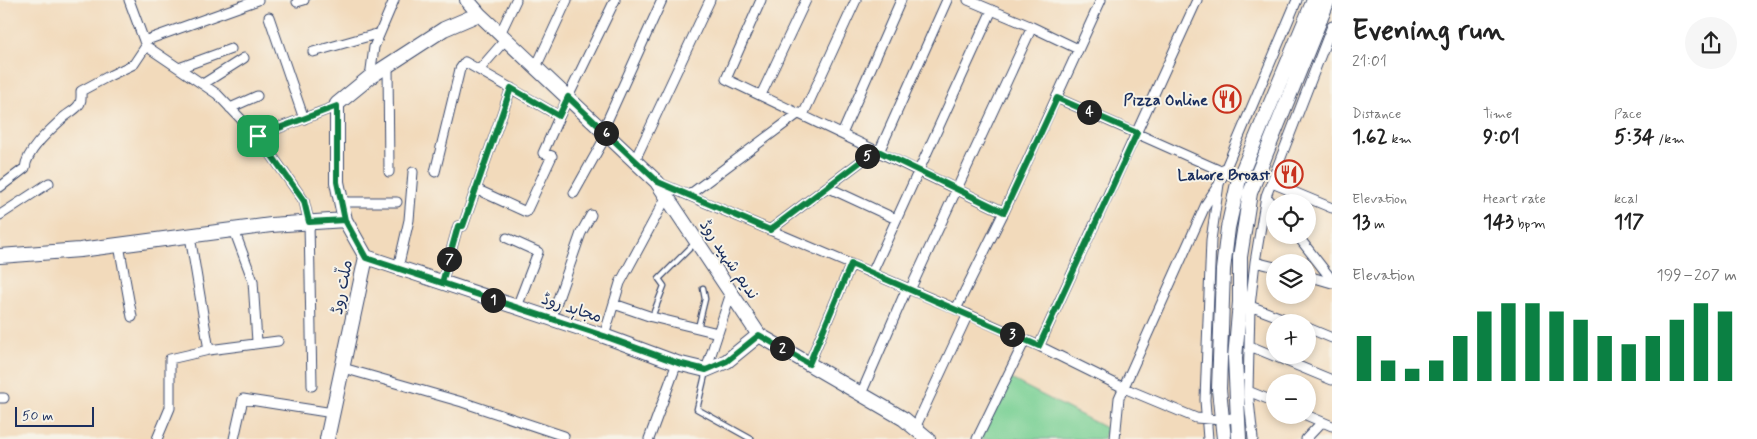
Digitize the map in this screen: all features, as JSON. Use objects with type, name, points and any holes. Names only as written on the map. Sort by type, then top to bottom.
[{"type":"street","points":[[129,0],[145,43],[217,94],[258,136],[304,201],[309,222],[312,386]]},
{"type":"street","points":[[0,187],[25,168],[26,160],[38,144],[62,119],[78,106],[82,98],[81,91],[134,64],[145,43],[258,0]]},
{"type":"street","points":[[370,77],[374,47],[394,0]]},
{"type":"street","name":"ندیم شہید روڈ","points":[[467,0],[479,14],[658,182],[759,335],[904,419],[928,439]]},
{"type":"street","points":[[479,70],[503,36],[516,0]]},
{"type":"street","points":[[536,67],[567,0]]},
{"type":"street","points":[[476,189],[526,212],[552,156],[543,153],[615,0]]},
{"type":"street","points":[[574,193],[605,132],[662,0]]},
{"type":"street","points":[[635,160],[710,0]]},
{"type":"street","points":[[761,0],[726,79],[1004,212]]},
{"type":"street","points":[[761,95],[806,0]]},
{"type":"street","points":[[689,195],[801,114],[856,0]]},
{"type":"street","points":[[842,134],[901,0]]},
{"type":"street","points":[[770,230],[877,151],[947,0]]},
{"type":"street","points":[[968,0],[1078,49]]},
{"type":"street","points":[[956,309],[1004,212],[1100,0]]},
{"type":"street","points":[[1039,346],[1197,0]]},
{"type":"street","points":[[1208,439],[1206,419],[1212,240],[1219,184],[1297,0]]},
{"type":"street","points":[[1224,439],[1219,389],[1225,247],[1239,179],[1314,0]]},
{"type":"street","points":[[1267,194],[1328,29],[1328,0]]},
{"type":"street","points":[[872,273],[992,10]]},
{"type":"street","points":[[258,136],[337,106],[337,104],[370,77],[444,29],[479,14]]},
{"type":"street","points":[[269,17],[304,119]]},
{"type":"street","points":[[861,394],[1032,27]]},
{"type":"street","points":[[1239,439],[1235,358],[1240,302],[1240,257],[1250,193],[1328,29]]},
{"type":"street","points":[[313,52],[380,33]]},
{"type":"street","points":[[179,68],[231,49]]},
{"type":"street","points":[[203,84],[244,58]]},
{"type":"street","points":[[435,172],[460,69],[465,62],[559,116]]},
{"type":"street","points":[[388,66],[389,172]]},
{"type":"street","points":[[442,283],[458,226],[463,226],[511,88]]},
{"type":"street","points":[[230,108],[257,96]]},
{"type":"street","points":[[1057,98],[1239,179]]},
{"type":"street","name":"ملّت روڈ","points":[[329,438],[366,258],[345,220],[337,182],[337,106]]},
{"type":"street","points":[[398,268],[409,220],[413,172]]},
{"type":"street","points":[[658,182],[968,314],[1039,346],[1124,388],[1196,418],[1222,420],[1237,417]]},
{"type":"street","points":[[0,215],[50,183]]},
{"type":"street","points":[[1272,183],[1332,208]]},
{"type":"street","points":[[1115,439],[1119,398],[1206,204],[1219,184]]},
{"type":"street","points":[[826,187],[896,219]]},
{"type":"street","points":[[604,336],[620,283],[667,196]]},
{"type":"street","points":[[1253,439],[1248,391],[1250,306],[1266,196]]},
{"type":"street","points":[[341,202],[397,202]]},
{"type":"street","points":[[551,319],[581,234],[591,215]]},
{"type":"street","points":[[0,256],[80,250],[234,230],[345,220]]},
{"type":"street","points":[[234,230],[253,281],[257,342]]},
{"type":"street","points":[[190,236],[209,350]]},
{"type":"street","points":[[507,238],[538,252],[516,307]]},
{"type":"street","points":[[1304,244],[1332,282]]},
{"type":"street","points":[[119,245],[132,317]]},
{"type":"street","name":"مجاہد روڈ","points":[[366,258],[604,336],[678,363],[706,370]]},
{"type":"street","points":[[1255,262],[1266,265]]},
{"type":"street","points":[[809,364],[851,264]]},
{"type":"street","points":[[1316,278],[1332,282]]},
{"type":"street","points":[[706,370],[731,293]]},
{"type":"street","points":[[614,304],[652,317],[718,333]]},
{"type":"street","points":[[1250,306],[1271,314]]},
{"type":"street","points":[[915,428],[968,314]]},
{"type":"street","points":[[1316,331],[1332,338]]},
{"type":"street","points":[[706,370],[727,361],[759,335]]},
{"type":"street","points":[[157,439],[170,408],[170,359],[209,350],[278,340]]},
{"type":"street","points":[[977,439],[1025,340]]},
{"type":"street","points":[[1250,346],[1332,380]]},
{"type":"street","points":[[649,439],[678,363]]},
{"type":"street","points":[[343,368],[462,402],[564,436]]},
{"type":"street","points":[[1248,391],[1266,398]]},
{"type":"street","points":[[234,439],[243,399],[333,414]]},
{"type":"street","points":[[1316,419],[1332,426]]},
{"type":"street","points":[[1306,439],[1322,422]]},
{"type":"lane","points":[[652,317],[664,286],[659,279],[697,241]]},
{"type":"lane","points":[[698,328],[705,299],[703,288]]},
{"type":"lane","points":[[706,370],[697,409],[751,439]]},
{"type":"green space","points":[[1009,378],[1106,428],[1104,439],[976,439]]},
{"type":"place","name":"Pizza Online","points":[[1227,99]]},
{"type":"place","name":"Lahore Broast","points":[[1289,174]]},
{"type":"route","points":[[258,136],[304,201],[309,222],[345,220],[366,258],[604,336],[678,363],[706,370],[727,361],[759,335],[809,364],[851,264],[1039,346],[1137,133],[1057,98],[1004,212],[876,150],[770,230],[658,182],[568,97],[559,116],[511,88],[463,226],[458,226],[442,283],[366,258],[345,220],[337,182],[337,106],[258,136]]}]
